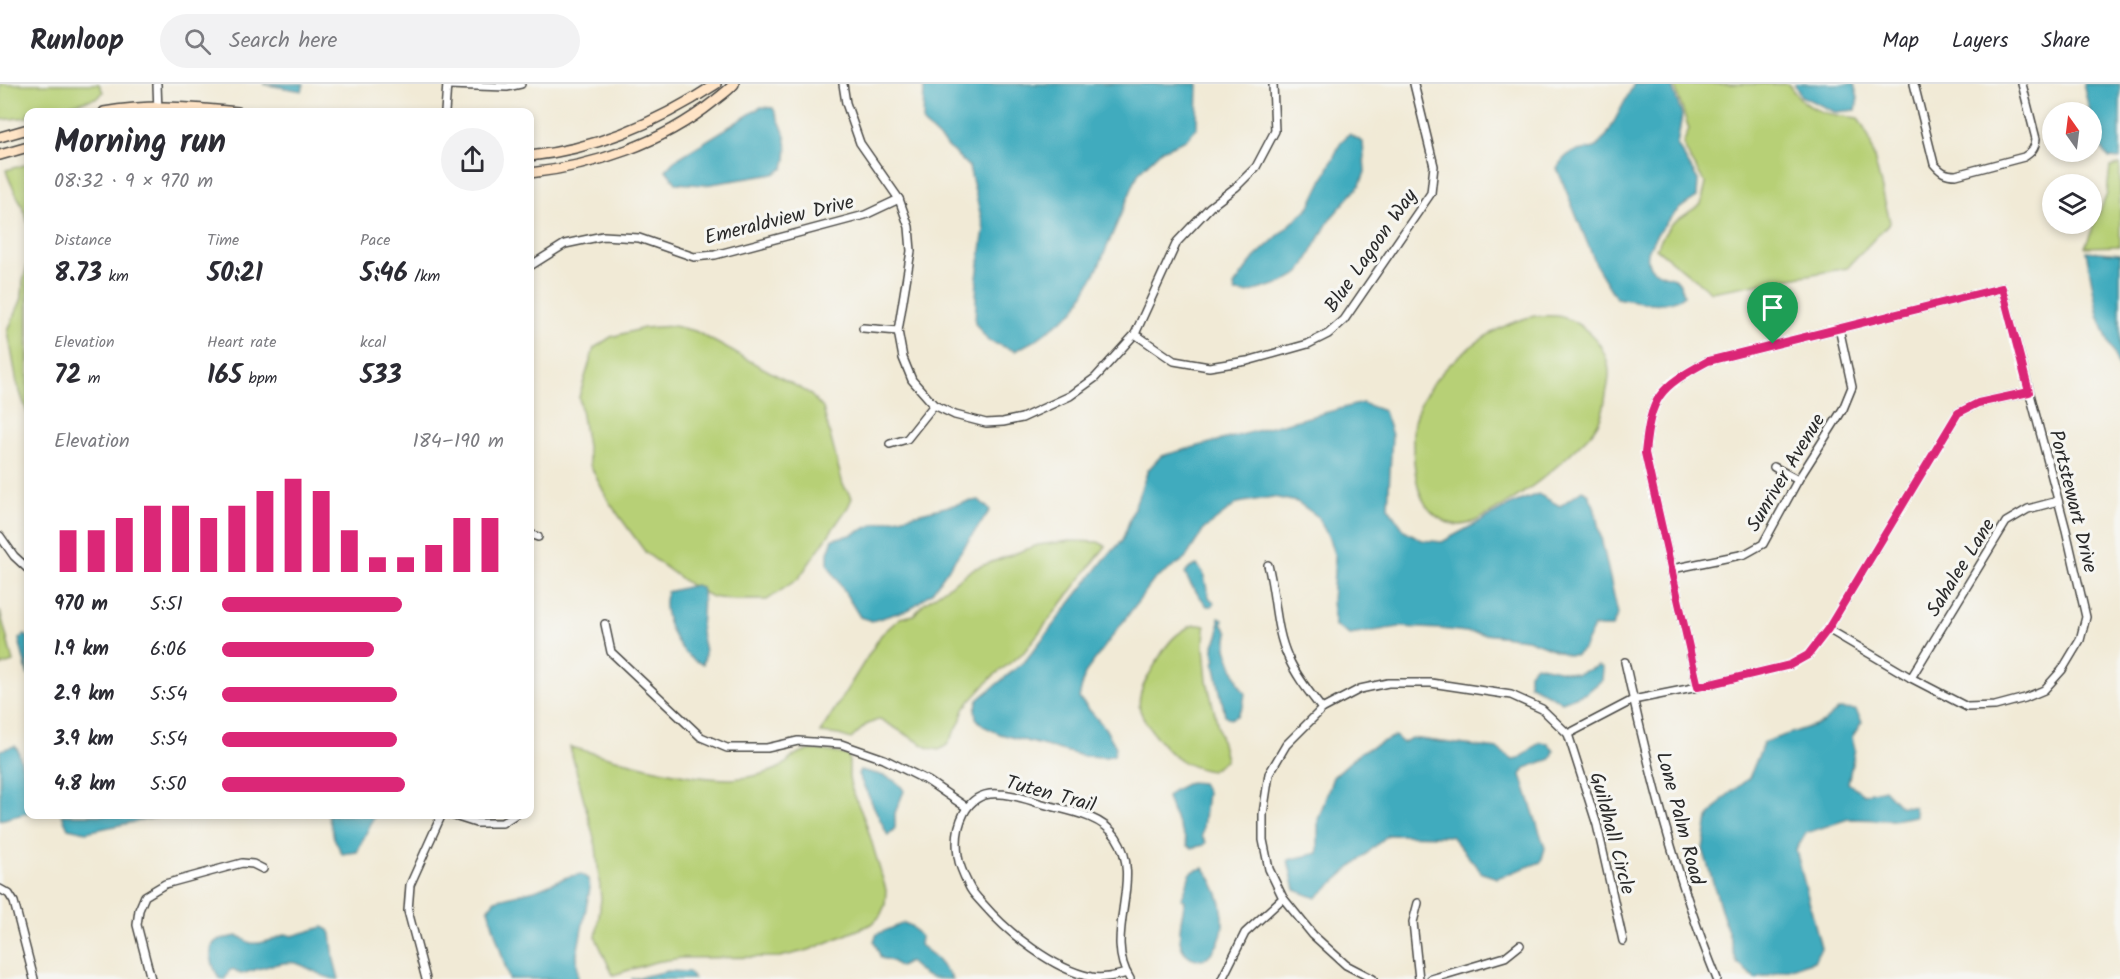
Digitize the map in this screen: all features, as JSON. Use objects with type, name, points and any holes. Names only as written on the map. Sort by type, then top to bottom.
[{"type":"street","points":[[157,84],[158,108]]},
{"type":"street","points":[[445,108],[447,85],[507,87],[521,84]]},
{"type":"street","points":[[534,155],[579,147],[620,135],[661,117],[716,84]]},
{"type":"street","points":[[534,172],[577,165],[621,152],[699,113],[734,84]]},
{"type":"street","points":[[843,84],[846,103],[860,143],[898,199],[909,227],[911,251],[898,332],[903,358],[912,380],[934,405],[955,416],[986,423],[1022,418],[1063,400],[1087,384],[1135,334],[1178,242],[1210,207],[1236,187],[1256,167],[1275,131],[1274,84]]},
{"type":"street","name":"Blue Lagoon Way","points":[[1135,334],[1174,361],[1209,367],[1247,361],[1308,344],[1328,334],[1344,320],[1431,193],[1434,166],[1414,84]]},
{"type":"street","points":[[1914,84],[1934,164],[1947,175],[1956,175],[2024,158],[2035,147],[2036,139],[2022,84]]},
{"type":"street","points":[[0,137],[24,130]]},
{"type":"street","points":[[0,155],[24,148]]},
{"type":"street","name":"Emeraldview Drive","points":[[534,263],[565,244],[603,236],[639,238],[694,257],[715,255],[865,215],[898,199]]},
{"type":"street","name":"Portstewart Drive","points":[[1828,629],[1911,678],[1967,707],[1976,707],[1995,706],[2044,690],[2062,670],[2080,640],[2086,617],[2002,288],[1839,328]]},
{"type":"street","points":[[863,328],[898,332]]},
{"type":"street","points":[[1698,687],[1645,453],[1648,422],[1659,395],[1675,379],[1708,361],[1839,328]]},
{"type":"street","name":"Sunriver Avenue","points":[[1672,569],[1745,554],[1763,544],[1798,480],[1843,409],[1852,387],[1839,328]]},
{"type":"street","points":[[1568,734],[1633,700],[1790,665],[1808,655],[1828,629],[1958,413],[1978,403],[2029,392]]},
{"type":"street","points":[[890,444],[907,439],[934,405]]},
{"type":"street","points":[[1774,467],[1798,480]]},
{"type":"street","name":"Sahalee Lane","points":[[1911,678],[2006,522],[2028,509],[2058,501]]},
{"type":"street","points":[[0,536],[14,556],[24,565]]},
{"type":"street","points":[[534,536],[538,537]]},
{"type":"street","points":[[1268,565],[1281,637],[1288,658],[1322,709]]},
{"type":"street","points":[[605,624],[611,652],[701,737],[727,748],[767,748],[798,741],[841,744],[884,759],[928,781],[966,807]]},
{"type":"street","name":"Lone Palm Road","points":[[1625,662],[1659,808],[1678,875],[1717,979]]},
{"type":"street","name":"Guildhall Circle","points":[[1373,979],[1346,965],[1313,934],[1283,898],[1269,869],[1263,840],[1263,814],[1269,774],[1286,745],[1322,709],[1360,689],[1388,684],[1431,683],[1511,695],[1542,709],[1568,734],[1597,825],[1623,941]]},
{"type":"street","name":"Tuten Trail","points":[[997,793],[1027,799],[1095,819],[1115,835],[1127,862],[1119,943],[1128,976],[1091,977],[1049,961],[1000,923],[970,888],[958,858],[958,830],[966,807],[979,798],[997,793]]},
{"type":"street","points":[[426,979],[408,911],[410,885],[440,819]]},
{"type":"street","points":[[464,819],[476,823],[502,823],[508,819]]},
{"type":"street","points":[[151,979],[137,926],[138,910],[145,896],[165,884],[242,863],[253,864],[263,869]]},
{"type":"street","points":[[0,889],[9,894],[14,902],[34,979]]},
{"type":"street","points":[[1222,979],[1245,933],[1283,898]]},
{"type":"street","points":[[1418,903],[1413,922],[1419,979]]},
{"type":"street","points":[[1431,979],[1504,957],[1520,945]]},
{"type":"green space","points":[[0,84],[99,84],[103,92],[99,97],[58,108],[24,108],[24,117],[1,120]]},
{"type":"green space","points":[[1674,84],[1788,84],[1803,101],[1818,110],[1858,118],[1869,137],[1890,222],[1847,268],[1711,292],[1656,248],[1670,225],[1701,204],[1706,184],[1683,144],[1689,129]]},
{"type":"green space","points":[[24,165],[24,209],[11,184],[6,170]]},
{"type":"green space","points":[[2120,165],[2120,246],[2085,247],[2090,234],[2102,234],[2102,206],[2107,194],[2110,167]]},
{"type":"green space","points":[[24,277],[24,403],[17,383],[8,331],[22,298]]},
{"type":"green space","points":[[1535,316],[1556,316],[1568,319],[1586,330],[1600,346],[1609,367],[1609,377],[1604,408],[1599,421],[1589,435],[1562,462],[1513,500],[1473,522],[1458,525],[1443,520],[1426,505],[1417,481],[1413,430],[1420,404],[1431,387],[1461,354],[1498,329]]},
{"type":"green space","points":[[673,326],[695,331],[809,393],[823,408],[843,485],[852,498],[799,578],[767,600],[733,600],[712,597],[690,585],[646,553],[609,502],[590,465],[579,397],[594,348],[611,337],[644,328]]},
{"type":"green space","points":[[1070,541],[1098,542],[1106,546],[1024,652],[992,677],[964,709],[960,722],[947,745],[939,750],[929,748],[880,719],[866,725],[851,739],[820,733],[881,635],[900,618],[914,615],[923,604],[973,569],[1038,545]]},
{"type":"green space","points":[[0,611],[13,662],[0,666]]},
{"type":"green space","points":[[1194,625],[1205,625],[1207,681],[1226,760],[1211,771],[1189,765],[1172,754],[1146,722],[1139,704],[1144,685],[1163,650],[1176,635]]},
{"type":"green space","points":[[570,747],[650,768],[692,776],[732,779],[764,774],[781,767],[794,756],[805,751],[824,751],[849,756],[849,778],[852,790],[866,823],[886,890],[885,905],[880,916],[872,924],[809,950],[780,957],[681,958],[655,962],[613,975],[596,938],[601,899],[596,846]]},
{"type":"water","points":[[263,84],[304,84],[302,91]]},
{"type":"water","points":[[924,84],[1198,84],[1197,127],[1186,140],[1162,150],[1139,172],[1098,268],[1075,310],[1037,339],[1015,351],[988,341],[975,323],[977,278],[984,229],[969,167],[923,123]]},
{"type":"water","points":[[1634,84],[1671,84],[1682,115],[1677,145],[1698,180],[1697,197],[1676,211],[1658,233],[1649,249],[1649,264],[1654,270],[1673,277],[1682,287],[1684,295],[1669,302],[1651,303],[1616,298],[1597,267],[1557,168],[1568,155],[1595,148],[1607,135]]},
{"type":"water","points":[[1794,84],[1854,84],[1858,98],[1856,110],[1835,112],[1801,96]]},
{"type":"water","points":[[2083,84],[2120,84],[2120,159],[2109,158],[2102,148],[2102,102],[2087,102]]},
{"type":"water","points":[[761,107],[773,108],[783,130],[787,151],[784,168],[774,174],[705,185],[676,183],[666,170],[675,160]]},
{"type":"water","points":[[1349,134],[1363,142],[1365,172],[1360,185],[1330,219],[1300,273],[1282,283],[1247,293],[1235,292],[1234,286],[1254,258],[1310,206],[1341,142]]},
{"type":"water","points":[[2086,251],[2120,254],[2120,371],[2098,315]]},
{"type":"water","points":[[1362,403],[1384,411],[1392,435],[1388,507],[1404,530],[1422,540],[1442,542],[1514,503],[1538,494],[1560,506],[1582,490],[1588,493],[1594,506],[1618,614],[1612,627],[1594,627],[1583,649],[1576,655],[1568,655],[1527,639],[1440,629],[1399,627],[1350,635],[1335,626],[1332,602],[1335,557],[1328,536],[1317,516],[1297,502],[1273,497],[1238,503],[1204,529],[1185,559],[1154,580],[1085,673],[1079,698],[1105,728],[1116,747],[1114,755],[1083,756],[1000,734],[983,726],[976,718],[975,710],[978,700],[1026,660],[1104,560],[1122,541],[1148,470],[1161,456]]},
{"type":"water","points":[[979,500],[990,510],[932,592],[910,609],[872,621],[860,617],[828,565],[828,553],[833,539],[851,535],[875,524]]},
{"type":"water","points":[[1197,565],[1203,572],[1209,597],[1214,603],[1212,606],[1207,606],[1186,577],[1185,573]]},
{"type":"water","points":[[695,585],[701,587],[702,593],[701,631],[705,654],[703,664],[686,654],[679,645],[668,623],[666,612],[667,592]]},
{"type":"water","points":[[1219,617],[1223,619],[1222,624],[1228,633],[1226,648],[1245,694],[1243,706],[1237,716],[1230,719],[1225,715],[1214,663],[1216,659],[1213,648],[1219,633]]},
{"type":"water","points":[[24,636],[24,660],[19,639]]},
{"type":"water","points":[[1536,665],[1577,674],[1598,666],[1603,668],[1602,680],[1586,693],[1562,702],[1529,684],[1529,673]]},
{"type":"water","points":[[1839,709],[1856,710],[1862,722],[1852,737],[1855,749],[1848,783],[1864,794],[1884,789],[1900,806],[1914,807],[1916,816],[1893,820],[1848,819],[1806,833],[1796,850],[1821,948],[1814,961],[1756,979],[1737,963],[1703,849],[1708,818],[1724,798],[1749,778],[1764,742],[1824,722]]},
{"type":"water","points":[[1395,736],[1403,743],[1411,738],[1498,749],[1513,760],[1519,759],[1540,742],[1548,743],[1554,751],[1551,759],[1525,768],[1521,775],[1545,848],[1541,862],[1497,878],[1482,873],[1451,836],[1388,835],[1316,898],[1295,890],[1288,860],[1318,853],[1318,820],[1333,777],[1361,752]]},
{"type":"water","points":[[15,746],[18,750],[24,772],[24,814],[0,820],[0,750]]},
{"type":"water","points":[[860,770],[891,779],[904,791],[895,813],[895,828],[888,836],[858,774]]},
{"type":"water","points":[[1190,782],[1202,783],[1207,792],[1202,837],[1206,842],[1204,845],[1192,848],[1188,846],[1167,797],[1174,790]]},
{"type":"water","points":[[64,819],[149,819],[86,832],[68,828]]},
{"type":"water","points":[[329,819],[373,819],[357,852],[342,854],[334,838]]},
{"type":"water","points":[[1204,868],[1217,891],[1223,916],[1223,929],[1213,951],[1203,960],[1192,958],[1185,953],[1181,946],[1180,929],[1185,900],[1181,899],[1190,875]]},
{"type":"water","points":[[581,874],[588,879],[590,888],[577,954],[578,979],[509,979],[488,909],[495,900],[535,890]]},
{"type":"water","points":[[904,923],[911,926],[921,937],[920,945],[934,956],[953,979],[928,977],[909,962],[900,967],[892,961],[881,958],[874,941],[877,934]]},
{"type":"water","points":[[323,927],[331,934],[339,979],[327,977],[291,962],[241,974],[233,969],[229,971],[225,979],[219,978],[214,969],[211,952],[214,943],[218,940],[238,936],[249,942],[259,943],[286,934],[292,936]]},
{"type":"water","points":[[668,971],[689,972],[694,979],[631,979]]},
{"type":"route","points":[[2002,288],[2029,392],[1978,403],[1958,413],[1828,629],[1808,655],[1790,665],[1698,687],[1645,453],[1648,422],[1659,395],[1675,379],[1708,361],[1773,344],[2002,288]]}]
